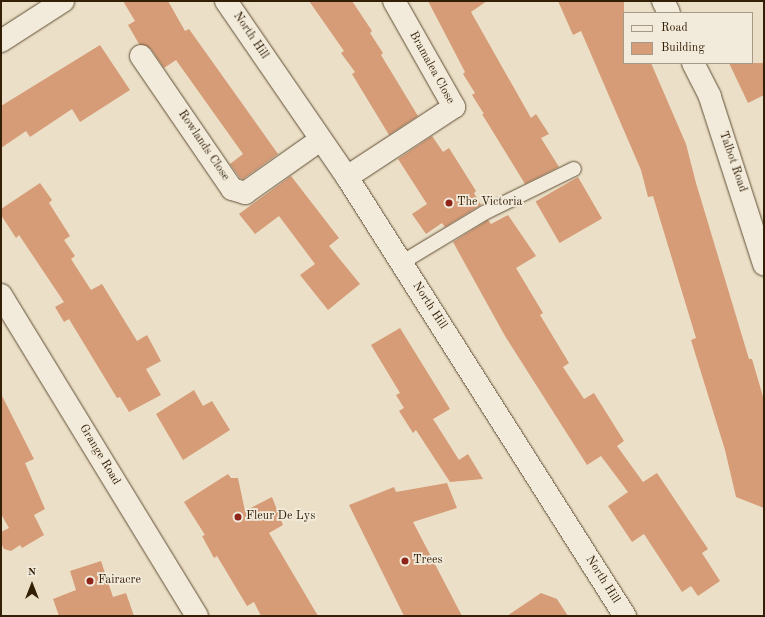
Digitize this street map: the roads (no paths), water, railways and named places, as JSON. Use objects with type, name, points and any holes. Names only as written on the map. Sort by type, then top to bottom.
[{"type":"street","points":[[1,41],[63,1]]},
{"type":"street","name":"North Hill","points":[[226,1],[347,178],[625,616]]},
{"type":"street","name":"Bramalea Close","points":[[347,178],[454,106],[394,1]]},
{"type":"street","points":[[663,1],[668,12]]},
{"type":"street","name":"Rowlands Close","points":[[142,56],[232,189],[245,193],[320,140]]},
{"type":"street","name":"Talbot Road","points":[[694,64],[710,97],[764,264]]},
{"type":"street","name":"Grange Road","points":[[1,295],[197,616]]},
{"type":"lane","points":[[401,263],[484,213],[574,169]]},
{"type":"place","name":"The Victoria","points":[[449,203]]},
{"type":"place","name":"Fleur De Lys","points":[[238,517]]},
{"type":"place","name":"Trees","points":[[405,561]]},
{"type":"place","name":"Fairacre","points":[[90,581]]}]
